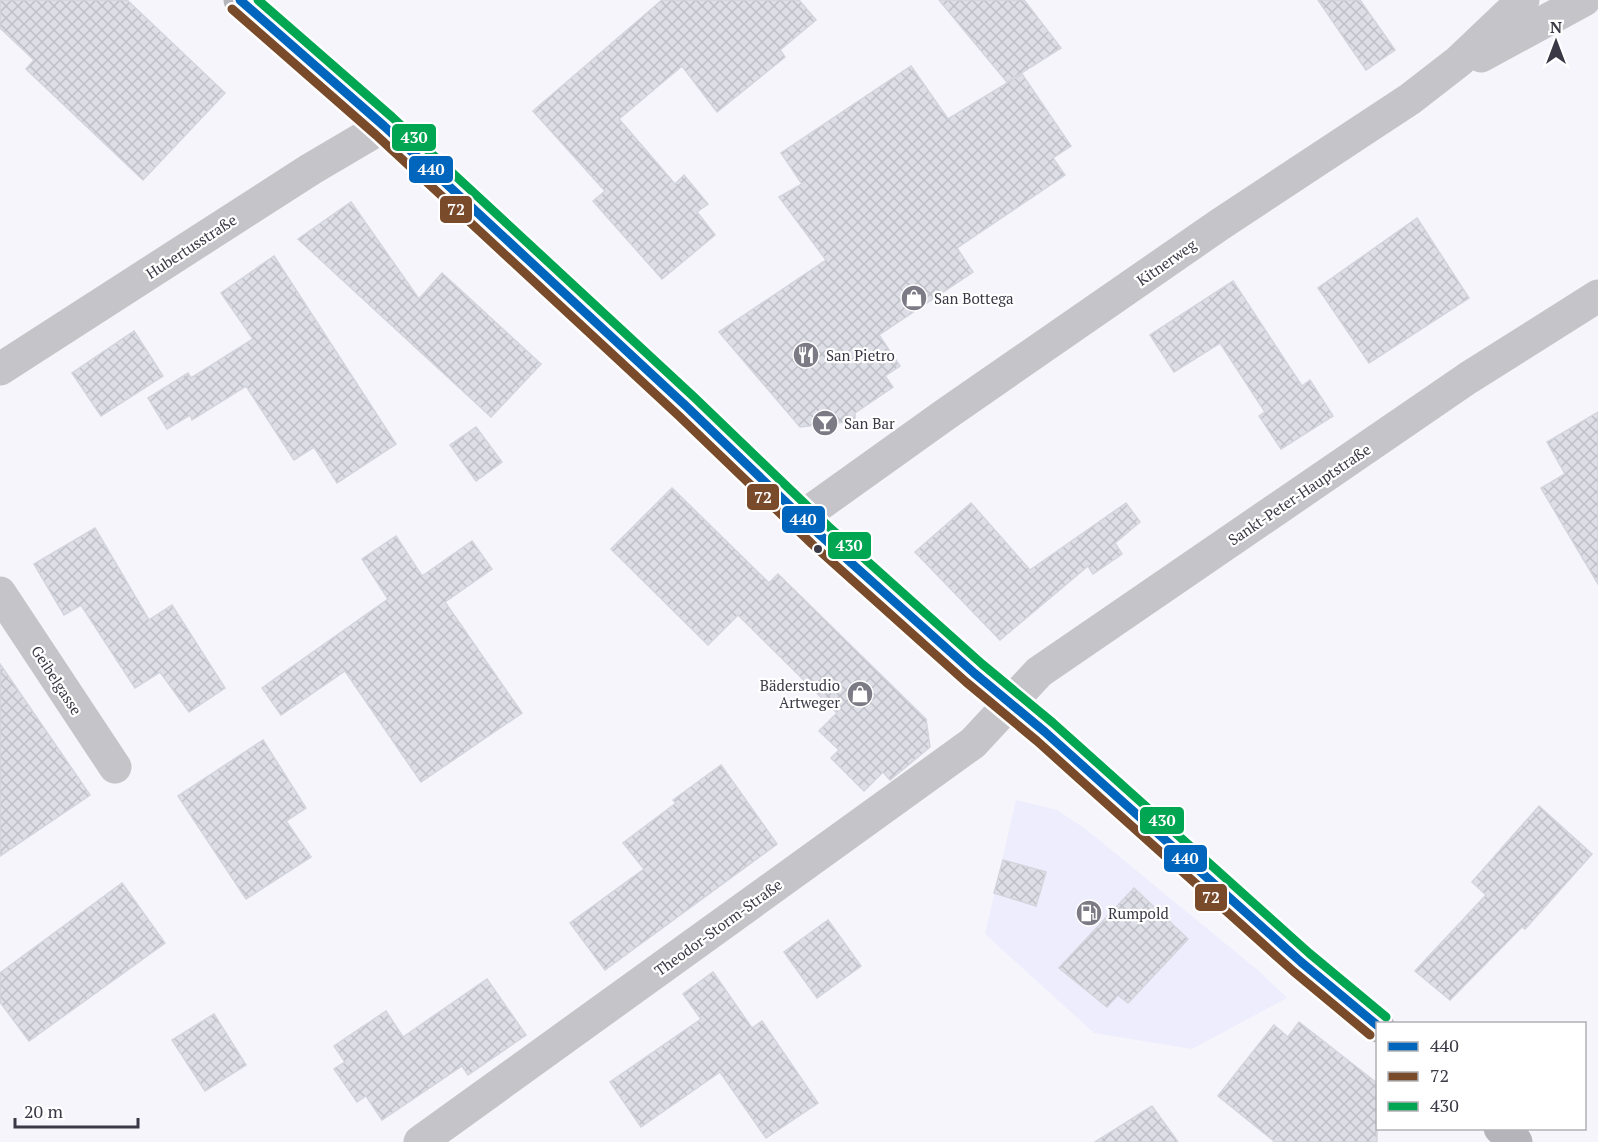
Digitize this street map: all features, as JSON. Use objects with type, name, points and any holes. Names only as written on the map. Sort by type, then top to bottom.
[{"type":"main road","points":[[240,0],[384,126],[687,407],[820,535],[1376,1025]]},
{"type":"main road","points":[[1502,1130],[1516,1142]]},
{"type":"street","name":"Kitnerweg","points":[[802,517],[946,414],[1200,239],[1440,78],[1523,0]]},
{"type":"street","points":[[1440,78],[1584,0]]},
{"type":"street","name":"Hubertusstraße","points":[[0,369],[321,162],[384,126]]},
{"type":"street","name":"Sankt-Peter-Hauptstraße","points":[[1009,704],[1047,666],[1468,378],[1598,296]]},
{"type":"street","name":"Geibelgasse","points":[[0,593],[115,767]]},
{"type":"street","name":"Theodor-Storm-Straße","points":[[420,1142],[973,743],[1009,704]]},
{"type":"shaded area","name":"Rumpold","points":[[1016,800],[1057,810],[1087,830],[1260,972],[1287,998],[1192,1049],[1094,1033],[985,934]]},
{"type":"building","points":[[0,0],[127,0],[225,93],[143,180],[26,69],[34,60],[0,28]]},
{"type":"building","points":[[662,0],[799,0],[816,20],[780,50],[785,57],[717,112],[682,66],[619,119],[675,184],[684,175],[708,204],[697,212],[715,235],[662,279],[593,201],[605,191],[533,111]]},
{"type":"building","points":[[939,0],[1024,0],[1061,48],[1007,82]]},
{"type":"building","points":[[1318,0],[1360,0],[1395,50],[1366,70]]},
{"type":"building","points":[[911,66],[948,119],[1022,74],[1071,146],[1053,158],[1065,175],[957,248],[973,272],[879,335],[900,366],[885,376],[893,387],[855,413],[855,421],[800,427],[719,332],[826,260],[779,197],[802,184],[781,153]]},
{"type":"building","points":[[351,202],[419,299],[442,273],[541,364],[491,417],[298,239]]},
{"type":"building","points":[[1417,218],[1469,298],[1369,363],[1318,288]]},
{"type":"building","points":[[274,256],[396,444],[337,483],[314,447],[294,460],[246,386],[192,420],[190,415],[167,429],[148,398],[188,373],[191,378],[253,339],[221,293]]},
{"type":"building","points":[[1233,281],[1302,386],[1310,380],[1333,416],[1281,449],[1259,416],[1265,412],[1220,343],[1174,372],[1150,335]]},
{"type":"building","points":[[134,331],[163,376],[101,416],[72,373]]},
{"type":"building","points":[[1598,412],[1598,584],[1541,488],[1565,474],[1547,442]]},
{"type":"building","points":[[476,427],[502,462],[476,481],[450,445]]},
{"type":"building","points":[[672,488],[769,583],[778,574],[926,719],[930,747],[890,780],[883,772],[864,791],[831,758],[839,750],[819,731],[837,713],[738,615],[708,645],[611,549]]},
{"type":"building","points":[[971,503],[1030,570],[1126,503],[1140,522],[1115,543],[1122,554],[1093,574],[1088,566],[1000,640],[915,552]]},
{"type":"building","points":[[95,528],[149,620],[172,605],[225,688],[189,712],[160,672],[135,688],[81,605],[64,615],[34,564]]},
{"type":"building","points":[[396,536],[422,576],[472,541],[492,569],[445,602],[522,713],[421,782],[345,671],[281,715],[262,688],[388,599],[362,559]]},
{"type":"building","points":[[0,664],[90,795],[0,856]]},
{"type":"building","points":[[263,740],[306,808],[286,821],[311,857],[246,899],[178,796]]},
{"type":"building","points":[[721,765],[777,844],[605,970],[570,923],[644,869],[623,843],[676,803],[673,800]]},
{"type":"building","points":[[1539,806],[1592,854],[1525,929],[1522,927],[1450,1000],[1415,971],[1486,895],[1472,882]]},
{"type":"building","points":[[1003,860],[1046,872],[1036,906],[994,893]]},
{"type":"building","points":[[122,883],[165,943],[29,1041],[0,1002],[0,973]]},
{"type":"building","points":[[1134,888],[1188,939],[1128,1003],[1118,995],[1107,1007],[1059,968]]},
{"type":"building","points":[[828,920],[861,966],[817,998],[784,952]]},
{"type":"building","points":[[713,972],[752,1028],[762,1021],[818,1103],[766,1138],[720,1072],[641,1127],[610,1082],[701,1019],[683,994]]},
{"type":"building","points":[[487,979],[526,1035],[468,1075],[462,1066],[382,1120],[366,1096],[357,1102],[334,1069],[345,1062],[334,1046],[386,1011],[403,1037]]},
{"type":"building","points":[[214,1014],[246,1065],[205,1091],[172,1040]]},
{"type":"building","points":[[1299,1022],[1376,1082],[1377,1142],[1275,1142],[1218,1096],[1274,1025],[1288,1037]]},
{"type":"building","points":[[1152,1106],[1178,1142],[1095,1142]]},
{"type":"transit line","name":"440","points":[[240,0],[384,126],[687,407],[820,535],[974,673],[1045,732],[1301,962],[1376,1024]]},
{"type":"transit line","name":"430","points":[[258,0],[392,117],[695,398],[828,526],[982,664],[1053,723],[1309,953],[1386,1017]]},
{"type":"transit line","name":"72","points":[[232,9],[376,135],[679,416],[812,544],[966,682],[1037,741],[1293,971],[1370,1035]]},
{"type":"place","name":"San Bottega","points":[[914,298]]},
{"type":"place","name":"San Pietro","points":[[806,355]]},
{"type":"place","name":"San Bar","points":[[825,423]]},
{"type":"place","name":"Bäderstudio Artweger","points":[[860,694]]},
{"type":"place","name":"Rumpold","points":[[1089,913]]}]
